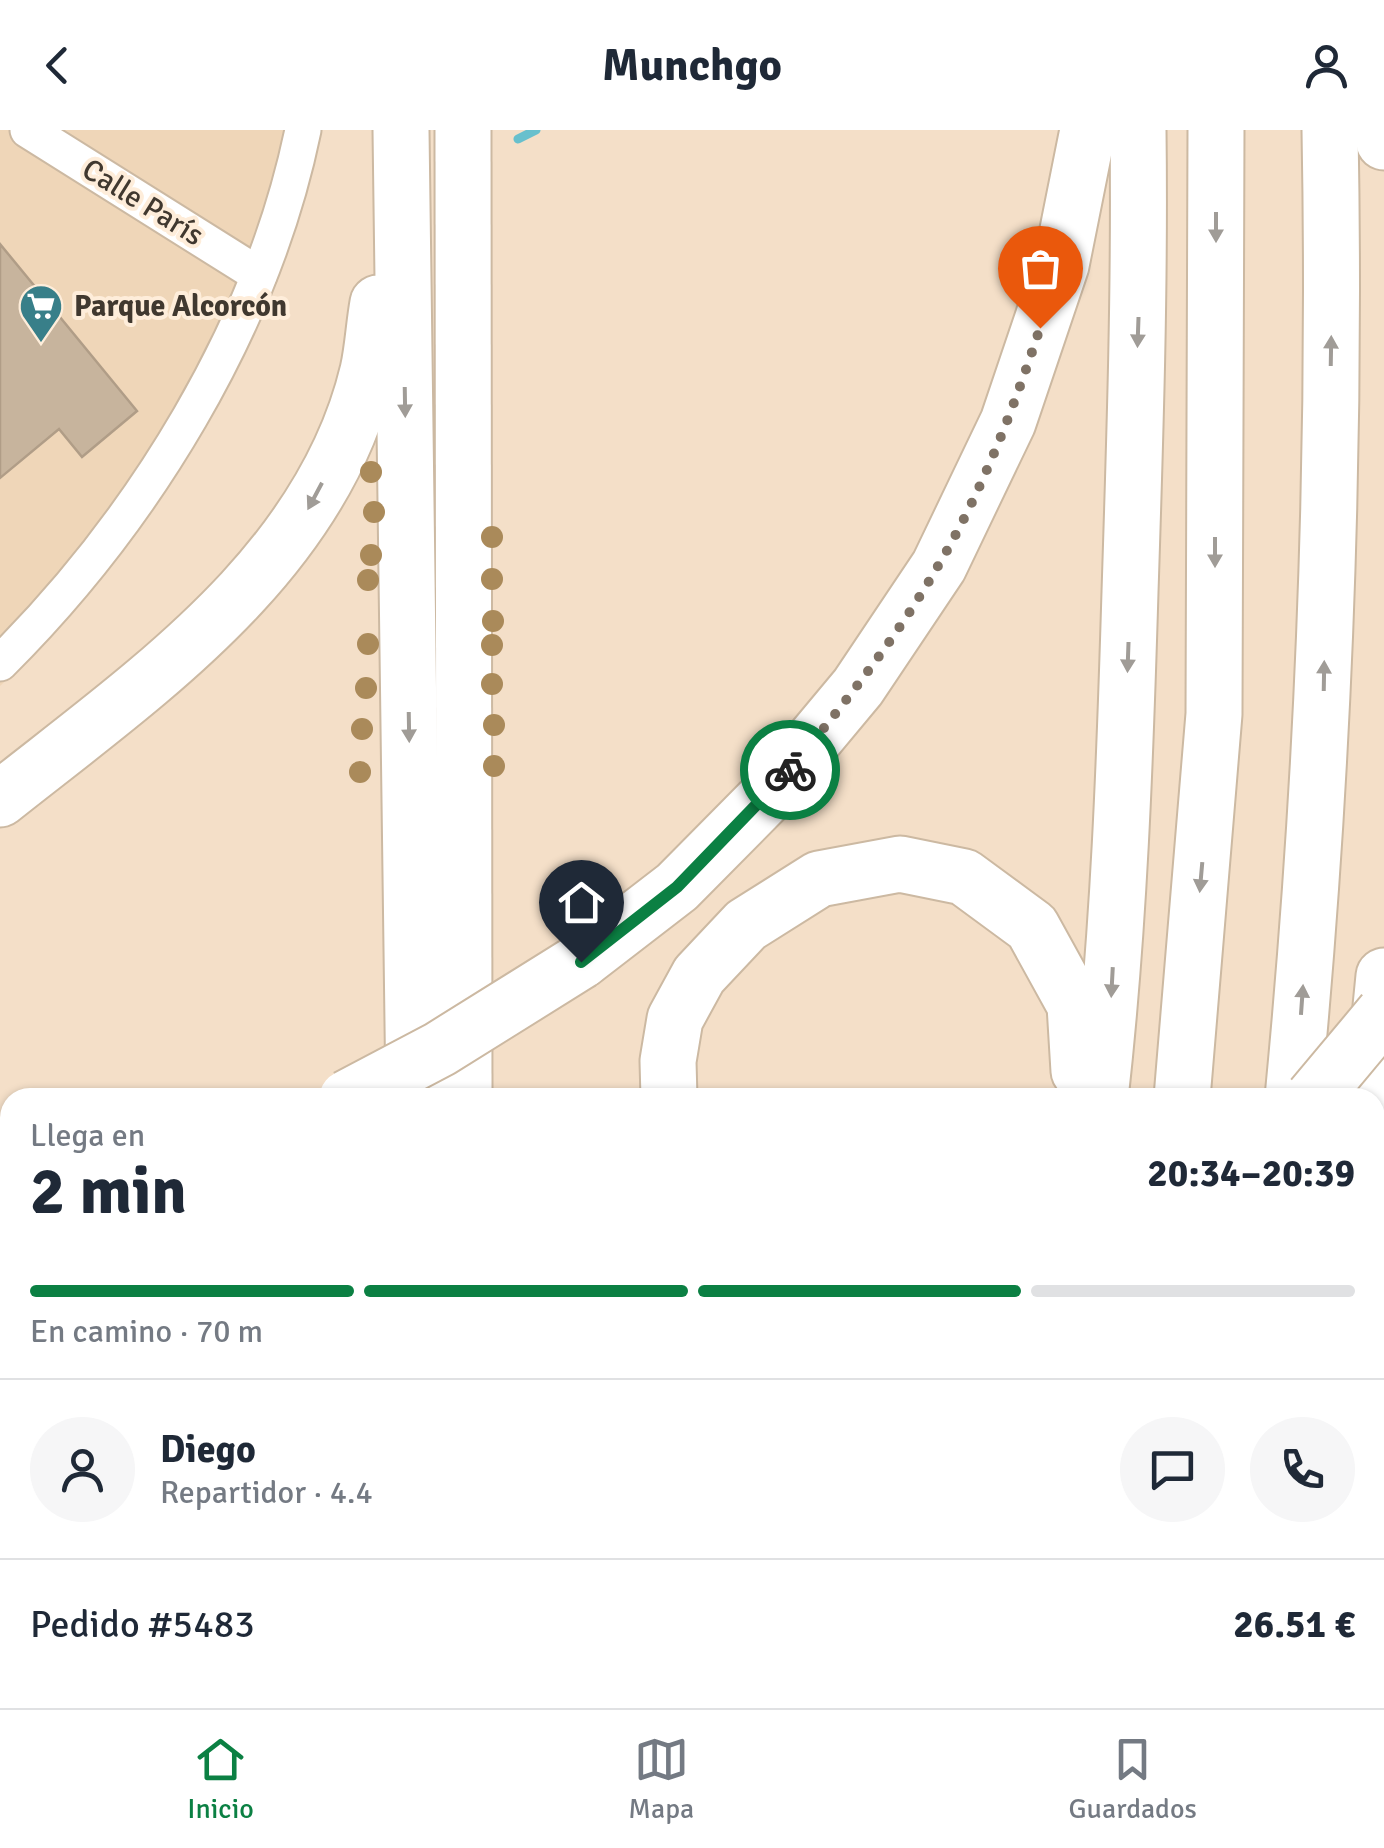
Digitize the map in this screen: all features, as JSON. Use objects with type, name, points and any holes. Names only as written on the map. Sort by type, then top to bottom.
[{"type":"highway","points":[[0,799],[216,622],[260,575],[305,515],[340,449],[367,373],[379,297],[380,130]]},
{"type":"highway","points":[[401,130],[414,1088]]},
{"type":"highway","points":[[463,130],[464,1088]]},
{"type":"highway","points":[[366,1088],[440,1049],[581,962],[677,887],[768,795],[858,687],[939,566],[1008,422],[1062,265],[1088,130]]},
{"type":"highway","points":[[1101,1088],[1110,1007],[1127,696],[1140,278],[1138,130]]},
{"type":"highway","points":[[1183,1088],[1214,714],[1216,130]]},
{"type":"highway","points":[[1294,1088],[1323,724],[1332,264],[1330,130]]},
{"type":"highway","points":[[1383,130],[1384,142]]},
{"type":"highway","points":[[669,1088],[668,1060],[675,1018],[699,975],[746,924],[819,878],[900,864],[964,877],[1032,927],[1076,1005],[1080,1088]]},
{"type":"highway","points":[[1373,1088],[1384,976]]},
{"type":"highway","points":[[1321,1088],[1384,1013]]},
{"type":"street","name":"Calle París","points":[[28,130],[258,275]]},
{"type":"street","points":[[0,663],[104,546],[162,461],[220,362],[258,275],[303,130]]},
{"type":"shaded area","points":[[0,130],[319,130],[308,191],[258,323],[151,510],[36,653],[0,686]]},
{"type":"building","name":"Parque Alcorcón","points":[[0,244],[137,411],[82,457],[59,429],[0,478]]},
{"type":"waterway","points":[[518,139],[536,130]]},
{"type":"way so far","points":[[790,770],[858,687],[939,566],[1008,422],[1040,328]]},
{"type":"place","name":"Parque Alcorcón","points":[[41,344]]},
{"type":"route","points":[[581,962],[677,887],[790,770]]}]
